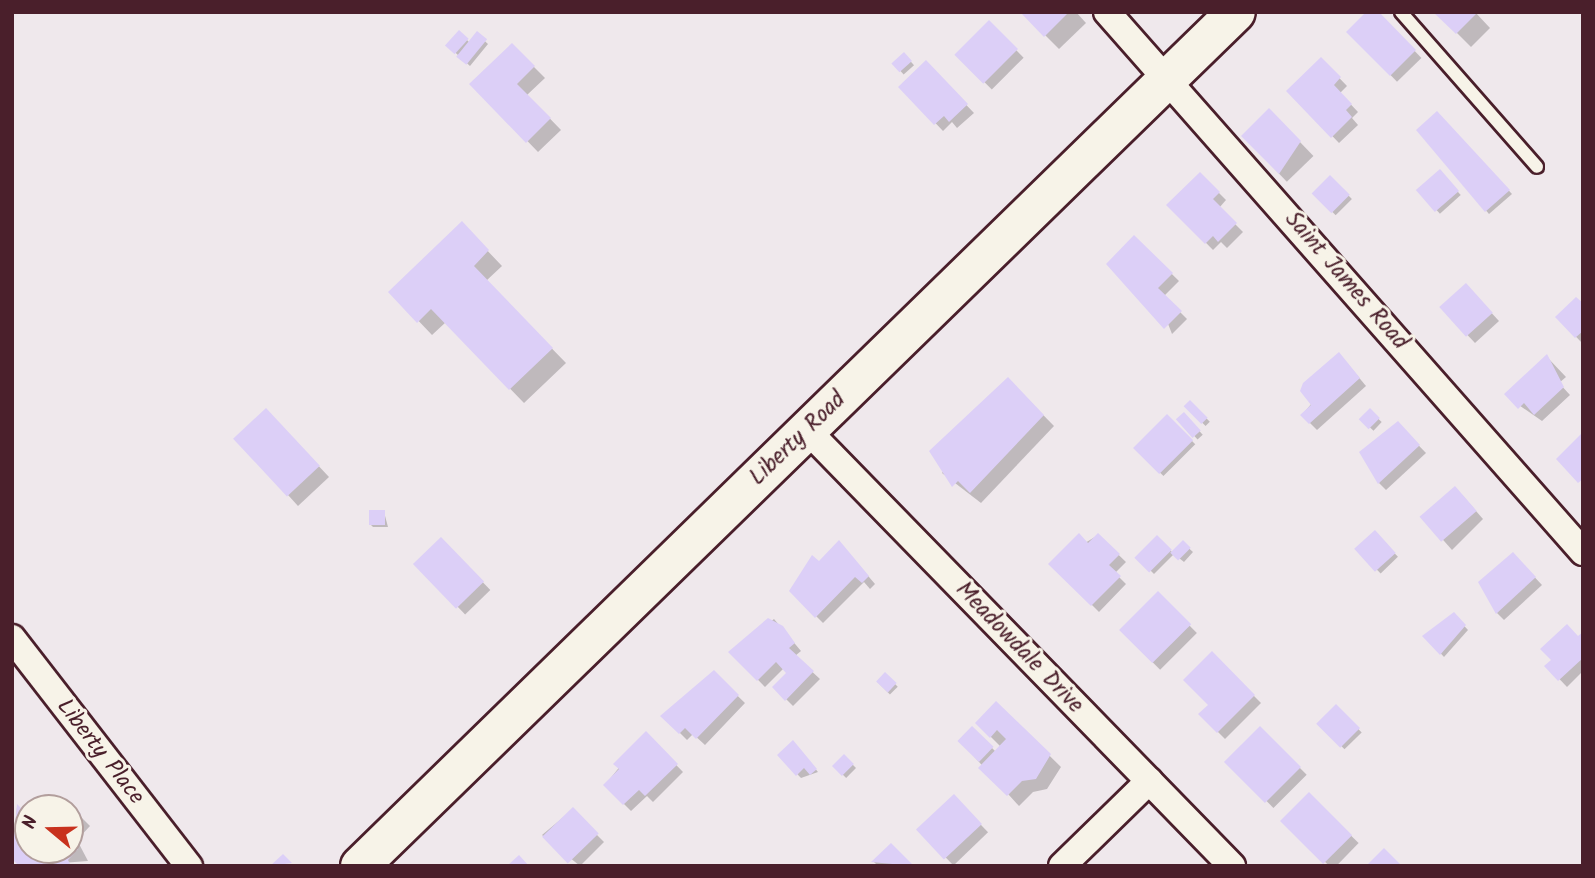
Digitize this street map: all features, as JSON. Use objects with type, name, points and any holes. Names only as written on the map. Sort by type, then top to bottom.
[{"type":"main road","name":"Liberty Road","points":[[359,866],[1236,12]]},
{"type":"street","name":"Saint James Road","points":[[1107,12],[1168,78],[1583,552]]},
{"type":"street","name":"Meadowdale Drive","points":[[807,430],[1232,866]]},
{"type":"street","name":"Liberty Place","points":[[12,638],[189,866]]},
{"type":"street","points":[[1062,866],[1149,781]]},
{"type":"lane","points":[[1401,12],[1537,167]]},
{"type":"building","points":[[1020,12],[1069,12],[1044,37]]},
{"type":"building","points":[[1366,12],[1379,12],[1416,50],[1390,76],[1346,32]]},
{"type":"building","points":[[1433,12],[1478,12],[1456,34]]},
{"type":"building","points":[[989,20],[1018,49],[983,84],[954,55]]},
{"type":"building","points":[[459,30],[469,39],[455,54],[445,46]]},
{"type":"building","points":[[477,31],[487,39],[466,65],[456,57]]},
{"type":"building","points":[[512,43],[535,66],[517,84],[551,118],[526,143],[469,84]]},
{"type":"building","points":[[904,52],[912,61],[899,72],[891,63]]},
{"type":"building","points":[[1321,57],[1341,77],[1334,85],[1352,104],[1346,110],[1352,117],[1331,138],[1286,91]]},
{"type":"building","points":[[926,60],[968,104],[949,122],[944,116],[934,125],[898,87]]},
{"type":"building","points":[[1269,108],[1301,141],[1279,174],[1241,136]]},
{"type":"building","points":[[1437,111],[1510,190],[1485,212],[1416,130]]},
{"type":"building","points":[[1440,169],[1459,191],[1435,212],[1416,190]]},
{"type":"building","points":[[1200,172],[1220,192],[1213,199],[1237,223],[1218,242],[1213,236],[1205,244],[1166,205]]},
{"type":"building","points":[[1330,175],[1350,195],[1331,213],[1312,193]]},
{"type":"building","points":[[462,221],[489,250],[474,266],[553,348],[509,390],[431,309],[417,323],[388,292]]},
{"type":"building","points":[[1134,235],[1173,273],[1158,288],[1182,311],[1164,329],[1106,264]]},
{"type":"building","points":[[1466,283],[1493,313],[1466,337],[1439,307]]},
{"type":"building","points":[[1576,297],[1583,303],[1583,331],[1575,338],[1555,317]]},
{"type":"building","points":[[1339,352],[1360,378],[1309,424],[1300,415],[1311,405],[1300,391],[1303,383]]},
{"type":"building","points":[[1547,354],[1564,387],[1534,415],[1524,403],[1518,409],[1504,394]]},
{"type":"building","points":[[1008,377],[1044,415],[970,493],[958,481],[952,487],[929,451]]},
{"type":"building","points":[[1190,400],[1208,418],[1201,424],[1184,406]]},
{"type":"building","points":[[266,408],[320,466],[287,496],[233,439]]},
{"type":"building","points":[[1370,408],[1380,418],[1369,429],[1359,419]]},
{"type":"building","points":[[1184,412],[1201,431],[1193,438],[1176,419]]},
{"type":"building","points":[[1167,414],[1193,440],[1159,474],[1133,448]]},
{"type":"building","points":[[1398,421],[1420,445],[1378,484],[1359,452]]},
{"type":"building","points":[[1583,432],[1583,479],[1578,483],[1556,459]]},
{"type":"building","points":[[1455,486],[1477,511],[1441,542],[1420,517]]},
{"type":"building","points":[[369,510],[385,510],[385,525],[369,525]]},
{"type":"building","points":[[1375,530],[1396,553],[1375,572],[1354,549]]},
{"type":"building","points":[[1079,533],[1088,543],[1098,533],[1120,554],[1109,565],[1121,576],[1091,606],[1048,564]]},
{"type":"building","points":[[1157,535],[1172,550],[1149,572],[1134,558]]},
{"type":"building","points":[[441,537],[484,582],[456,609],[413,564]]},
{"type":"building","points":[[839,540],[869,576],[862,583],[855,577],[815,618],[789,591],[812,555],[819,561]]},
{"type":"building","points":[[1183,540],[1191,548],[1178,561],[1170,553]]},
{"type":"building","points":[[1513,552],[1536,577],[1496,614],[1478,582]]},
{"type":"building","points":[[1158,591],[1191,624],[1152,663],[1119,630]]},
{"type":"building","points":[[1454,612],[1466,625],[1440,655],[1422,636]]},
{"type":"building","points":[[768,618],[783,626],[795,643],[789,648],[814,671],[785,701],[772,687],[786,673],[776,662],[757,681],[728,652]]},
{"type":"building","points":[[1567,624],[1578,636],[1583,632],[1583,658],[1558,681],[1544,666],[1551,660],[1540,649]]},
{"type":"building","points":[[1212,651],[1255,695],[1217,733],[1198,714],[1208,705],[1183,680]]},
{"type":"building","points":[[714,670],[739,695],[696,739],[685,728],[679,734],[660,716]]},
{"type":"building","points":[[885,672],[897,683],[888,692],[876,682]]},
{"type":"building","points":[[996,701],[1051,754],[1036,779],[1022,781],[1007,796],[978,768],[1006,739],[997,730],[990,738],[975,723]]},
{"type":"building","points":[[1336,704],[1360,728],[1340,748],[1316,724]]},
{"type":"building","points":[[972,726],[994,747],[979,762],[957,741]]},
{"type":"building","points":[[1260,726],[1301,767],[1265,803],[1224,762]]},
{"type":"building","points":[[646,731],[678,764],[645,796],[639,790],[623,805],[603,785],[619,769],[613,764]]},
{"type":"building","points":[[793,740],[817,769],[810,775],[804,768],[796,776],[777,755]]},
{"type":"building","points":[[844,754],[854,764],[842,776],[832,766]]},
{"type":"building","points":[[1309,792],[1352,835],[1323,864],[1280,821]]},
{"type":"building","points":[[954,794],[982,824],[944,859],[916,829]]},
{"type":"building","points":[[573,807],[599,834],[568,863],[542,837]]},
{"type":"building","points":[[891,843],[914,866],[871,862]]},
{"type":"building","points":[[1384,848],[1402,866],[1366,866]]},
{"type":"building","points":[[283,854],[292,863],[270,866]]},
{"type":"building","points":[[519,855],[529,866],[507,866]]},
{"type":"building","points":[[17,864],[71,866],[19,866]]}]
